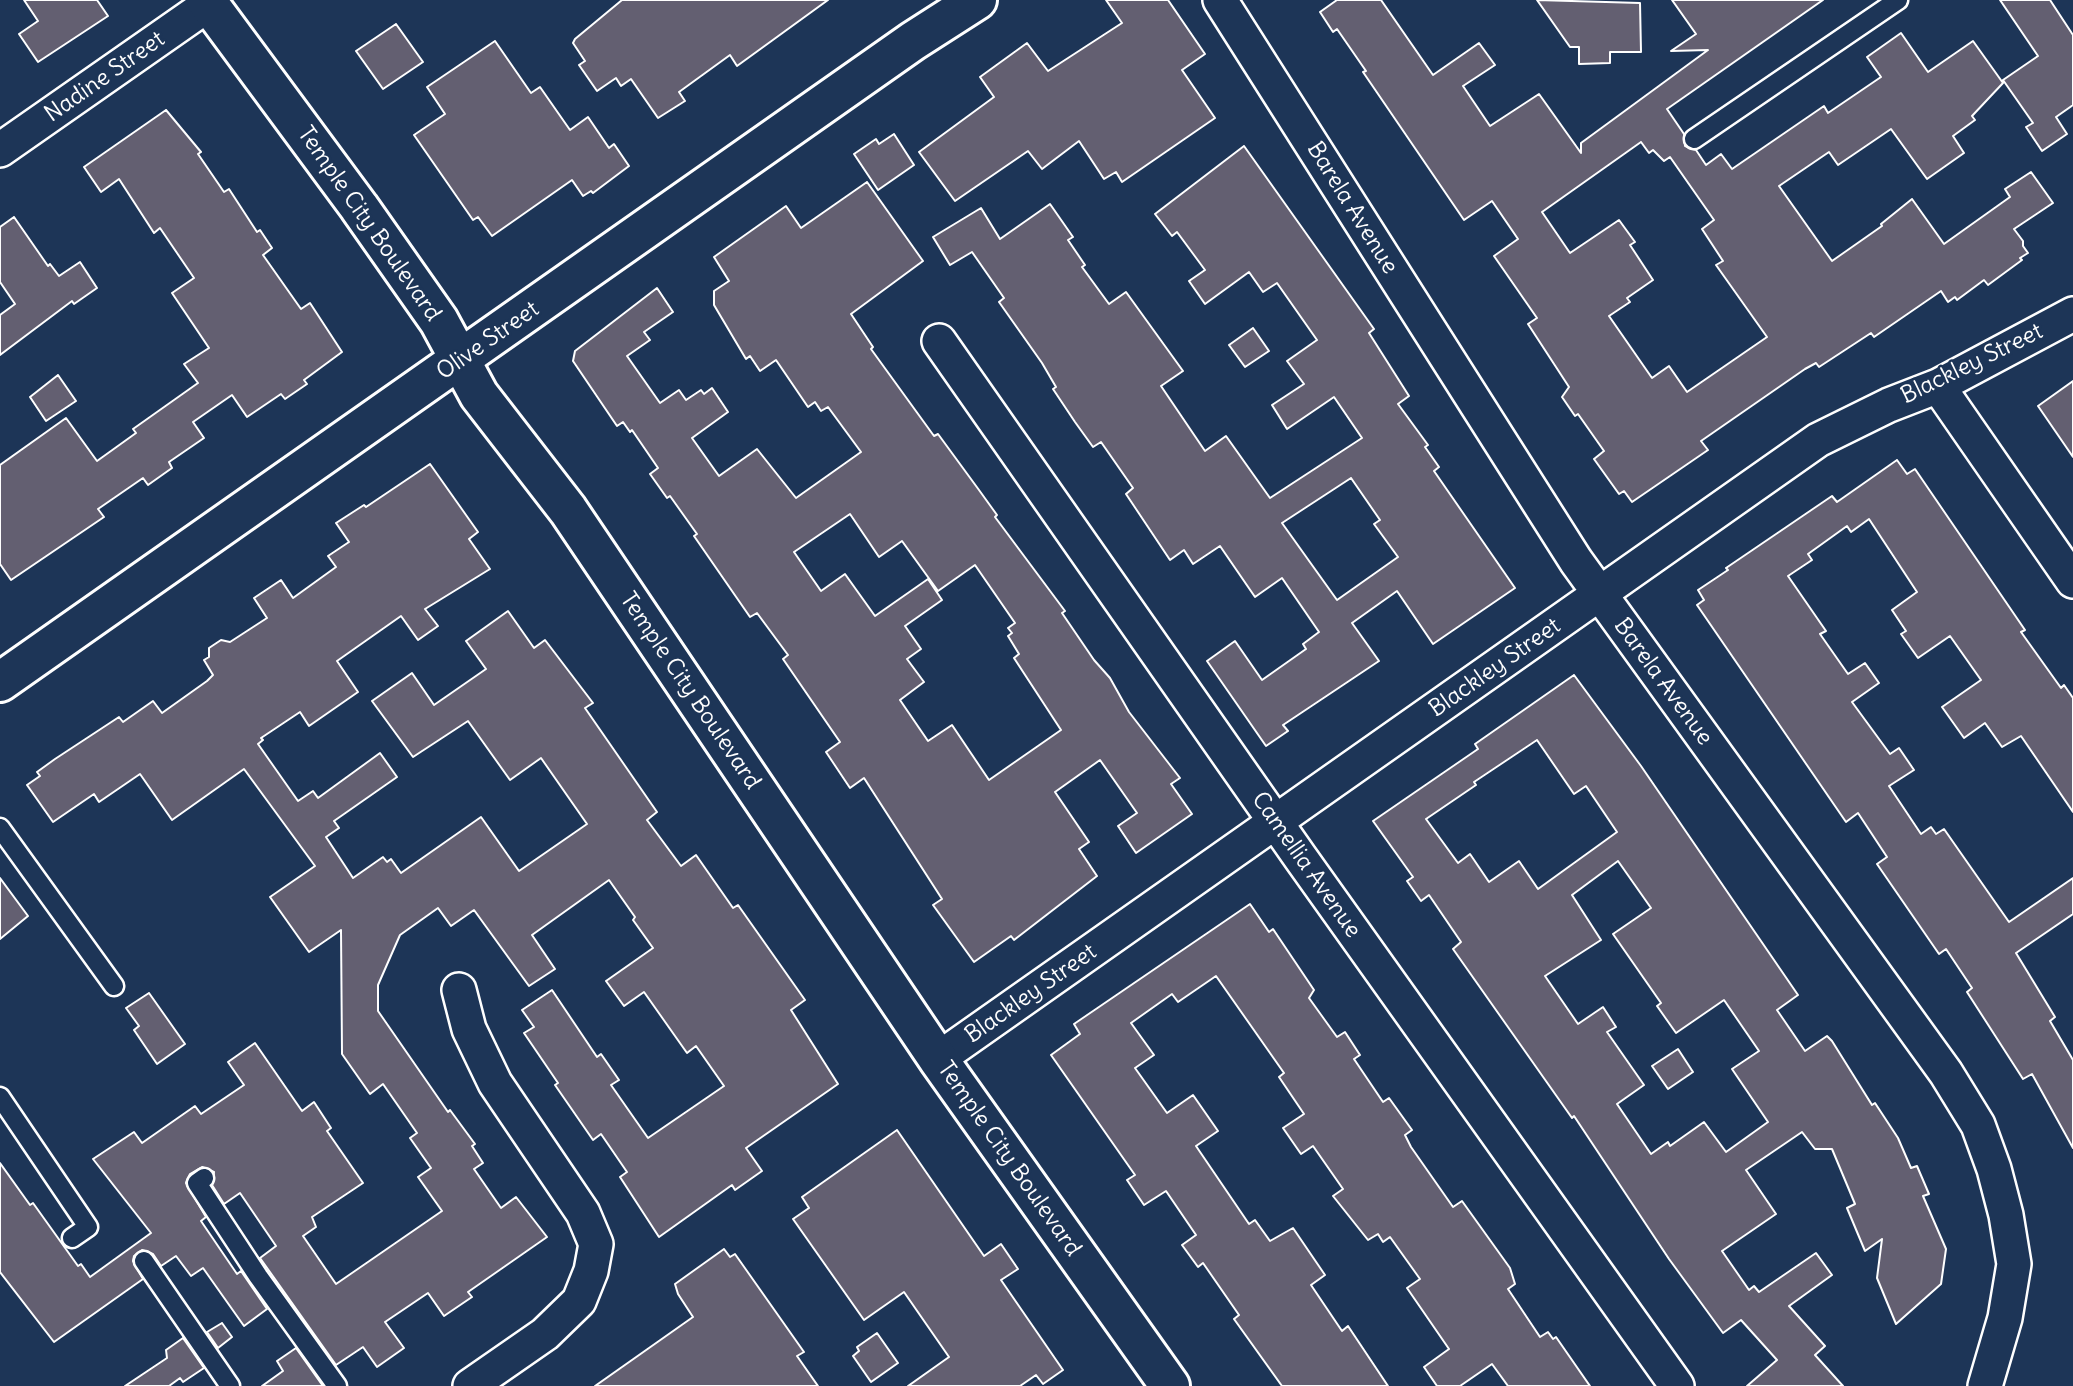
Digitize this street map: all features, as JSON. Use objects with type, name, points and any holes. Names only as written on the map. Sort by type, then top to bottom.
[{"type":"main road","name":"Olive Street","points":[[0,682],[913,41],[977,0]]},
{"type":"main road","name":"Temple City Boulevard","points":[[208,2],[439,321],[458,361],[479,395],[568,510],[938,1059],[1170,1386]]},
{"type":"street","name":"Barela Avenue","points":[[1220,0],[1600,594],[1946,1073],[1978,1125],[1994,1169],[2006,1215],[2014,1264],[2005,1318],[1985,1386]]},
{"type":"street","name":"Nadine Street","points":[[0,150],[208,2]]},
{"type":"street","name":"Blackley Street","points":[[938,1059],[1818,440],[1889,405],[1938,386],[2073,314]]},
{"type":"street","name":"Camellia Avenue","points":[[939,341],[1275,822],[1677,1386]]},
{"type":"street","points":[[1938,386],[2073,581]]},
{"type":"street","points":[[459,990],[469,1029],[495,1083],[583,1213],[596,1244],[591,1271],[579,1301],[545,1334],[470,1386]]},
{"type":"lane","points":[[1694,139],[1898,0]]},
{"type":"lane","points":[[0,828],[68,926],[114,986]]},
{"type":"lane","points":[[0,1097],[88,1227],[72,1238]]},
{"type":"lane","points":[[204,1178],[197,1183],[258,1276],[337,1386]]},
{"type":"lane","points":[[144,1261],[230,1386]]},
{"type":"building","points":[[24,0],[97,0],[108,16],[38,62],[19,34],[38,21]]},
{"type":"building","points":[[622,0],[828,0],[737,66],[730,55],[679,92],[685,101],[658,118],[631,79],[621,86],[616,78],[597,91],[579,65],[585,61],[573,43],[575,39]]},
{"type":"building","points":[[1106,0],[1168,0],[1205,54],[1182,70],[1215,118],[1122,182],[1116,172],[1104,179],[1079,141],[1042,169],[1028,151],[955,201],[919,152],[994,97],[980,77],[1027,43],[1048,71],[1122,23]]},
{"type":"building","points":[[1337,0],[1381,0],[1433,75],[1479,43],[1495,65],[1463,86],[1490,126],[1539,94],[1581,153],[1581,143],[1708,50],[1671,51],[1696,34],[1672,0],[1823,0],[1667,109],[1684,134],[1685,146],[1696,150],[1706,165],[1721,154],[1732,169],[1824,106],[1828,113],[1881,77],[1867,57],[1901,33],[1928,72],[1973,41],[2003,83],[1972,116],[1975,120],[1953,136],[1964,153],[1927,179],[1891,129],[1838,165],[1829,152],[1779,186],[1832,261],[1882,226],[1881,224],[1912,199],[1944,244],[2010,197],[2005,189],[2031,172],[2053,203],[2014,229],[2028,253],[1988,285],[1984,280],[1957,300],[1955,297],[1948,302],[1941,291],[1874,337],[1871,333],[1819,367],[1816,363],[1805,369],[1701,441],[1708,450],[1632,502],[1624,491],[1619,494],[1594,459],[1604,451],[1578,414],[1575,416],[1562,397],[1569,387],[1528,324],[1537,318],[1494,256],[1518,239],[1492,201],[1464,220],[1363,72],[1366,71],[1337,29],[1333,32],[1320,12]],"holes":[[[1641,142],[1649,153],[1653,150],[1664,161],[1670,157],[1714,220],[1702,229],[1723,261],[1716,265],[1767,337],[1687,392],[1669,366],[1652,378],[1609,316],[1630,302],[1627,298],[1653,280],[1630,245],[1635,242],[1619,220],[1570,253],[1542,212]]]},
{"type":"building","points":[[1537,0],[1640,3],[1641,52],[1610,52],[1610,63],[1579,64],[1579,47],[1570,47]]},
{"type":"building","points":[[2000,0],[2050,0],[2073,35],[2073,105],[2056,117],[2067,134],[2042,151],[2026,127],[2033,123],[2003,80],[2038,56]]},
{"type":"building","points":[[396,24],[423,62],[383,89],[356,51]]},
{"type":"building","points":[[495,41],[531,93],[540,87],[570,130],[588,117],[609,148],[614,144],[629,166],[593,193],[591,191],[583,196],[572,180],[492,236],[478,217],[473,220],[414,135],[445,114],[427,87]]},
{"type":"building","points":[[166,110],[201,152],[198,154],[224,192],[229,189],[257,232],[260,230],[272,248],[263,255],[301,309],[310,303],[342,352],[304,380],[307,384],[285,399],[281,394],[247,417],[232,395],[193,422],[204,438],[169,462],[172,468],[148,485],[143,478],[98,509],[104,517],[11,580],[0,564],[0,465],[66,418],[97,461],[136,433],[133,429],[198,383],[184,364],[209,348],[172,293],[194,278],[160,228],[154,233],[119,179],[101,192],[84,167]]},
{"type":"building","points":[[894,134],[914,165],[878,190],[854,154],[876,139],[879,144]]},
{"type":"building","points":[[1244,146],[1374,329],[1369,333],[1409,396],[1398,404],[1428,445],[1425,447],[1439,467],[1434,471],[1515,588],[1433,644],[1397,591],[1352,623],[1379,661],[1283,725],[1288,731],[1266,746],[1207,661],[1235,641],[1262,680],[1306,649],[1303,644],[1319,632],[1282,578],[1255,597],[1220,546],[1193,564],[1184,550],[1170,560],[1126,494],[1133,488],[1101,442],[1093,447],[1075,422],[1053,389],[1056,387],[1042,363],[999,302],[1004,298],[972,252],[950,265],[933,237],[981,208],[1000,239],[1050,204],[1073,237],[1068,240],[1085,265],[1082,267],[1109,304],[1126,292],[1183,371],[1161,386],[1205,451],[1226,436],[1270,498],[1362,438],[1334,397],[1287,429],[1272,405],[1304,384],[1287,361],[1317,340],[1277,283],[1263,292],[1249,272],[1205,304],[1189,281],[1205,270],[1177,232],[1172,236],[1155,214]],"holes":[[[1351,478],[1380,520],[1374,524],[1398,557],[1337,600],[1282,523]]]},
{"type":"building","points":[[867,182],[923,261],[851,314],[873,347],[871,349],[934,436],[938,434],[979,490],[997,515],[995,517],[1065,611],[1062,613],[1094,660],[1110,678],[1129,712],[1180,778],[1171,784],[1192,814],[1136,853],[1118,826],[1137,813],[1100,760],[1055,792],[1089,842],[1079,849],[1097,876],[1014,940],[1011,936],[974,962],[933,905],[942,899],[864,778],[850,788],[826,752],[840,742],[783,659],[788,655],[757,613],[750,617],[694,536],[697,534],[670,496],[667,498],[650,474],[658,468],[632,430],[630,432],[623,422],[617,426],[573,361],[575,351],[657,288],[673,312],[644,332],[650,340],[627,356],[660,403],[679,390],[686,400],[701,390],[704,394],[712,388],[728,412],[692,438],[719,476],[757,449],[796,498],[861,452],[828,407],[821,411],[815,402],[808,407],[776,360],[760,371],[750,356],[746,359],[714,305],[714,291],[729,281],[714,257],[786,206],[801,228]],"holes":[[[850,514],[879,557],[902,541],[938,591],[975,565],[1015,623],[1008,628],[1012,633],[1008,636],[1019,654],[1014,658],[1061,730],[989,780],[952,725],[928,741],[900,700],[924,682],[907,659],[921,649],[905,626],[942,600],[928,579],[875,616],[845,574],[821,591],[794,552]]]},
{"type":"building","points":[[14,217],[48,266],[50,264],[59,276],[80,262],[97,288],[74,304],[72,301],[0,355],[0,315],[15,304],[0,282],[0,227]]},
{"type":"building","points":[[1253,328],[1269,351],[1245,367],[1229,345]]},
{"type":"building","points":[[58,375],[76,401],[46,421],[30,397]]},
{"type":"building","points":[[2073,381],[2073,457],[2038,406]]},
{"type":"building","points":[[1897,460],[1907,474],[1915,469],[2025,630],[2021,632],[2061,688],[2064,685],[2073,698],[2073,812],[2021,736],[2002,747],[1985,723],[1964,738],[1942,707],[1981,680],[1950,636],[1918,658],[1901,634],[1906,631],[1892,610],[1917,592],[1869,519],[1851,532],[1847,526],[1808,554],[1812,560],[1788,576],[1826,631],[1820,634],[1848,674],[1865,663],[1879,683],[1852,702],[1890,754],[1899,748],[1914,770],[1889,786],[1921,834],[1931,827],[1936,834],[1944,829],[2009,922],[2073,878],[2073,914],[2016,953],[2055,1017],[2050,1021],[2073,1060],[2073,1148],[2032,1074],[2023,1079],[1967,992],[1972,988],[1946,949],[1939,954],[1877,864],[1887,857],[1858,813],[1846,822],[1697,605],[1704,600],[1698,590],[1728,570],[1726,568],[1832,496],[1837,502]]},
{"type":"building","points":[[430,464],[478,532],[469,539],[490,569],[425,609],[438,626],[418,640],[401,616],[337,661],[358,692],[309,726],[300,712],[261,738],[263,740],[258,744],[298,801],[313,791],[318,798],[380,753],[397,777],[334,821],[339,828],[326,837],[353,878],[383,857],[387,862],[391,859],[401,873],[481,817],[519,871],[587,824],[541,758],[510,780],[468,721],[413,757],[372,701],[412,673],[434,705],[486,669],[466,641],[508,611],[534,648],[545,640],[593,703],[585,708],[657,812],[647,820],[681,866],[696,855],[733,908],[738,905],[805,1000],[791,1010],[838,1084],[746,1148],[762,1171],[735,1190],[732,1185],[659,1237],[620,1177],[627,1172],[601,1134],[593,1140],[555,1085],[558,1083],[524,1033],[534,1027],[522,1010],[552,990],[597,1057],[601,1054],[619,1080],[611,1085],[648,1138],[724,1086],[696,1046],[687,1053],[644,992],[624,1006],[606,981],[653,948],[633,920],[635,917],[609,880],[532,935],[555,969],[529,986],[474,910],[451,926],[438,908],[400,935],[378,985],[378,1011],[448,1112],[450,1110],[475,1144],[472,1146],[483,1163],[474,1169],[501,1208],[516,1197],[547,1237],[468,1292],[472,1297],[444,1316],[428,1293],[385,1322],[404,1348],[377,1367],[363,1347],[336,1365],[260,1258],[276,1246],[240,1193],[224,1204],[212,1185],[214,1172],[202,1167],[190,1174],[186,1183],[206,1217],[201,1221],[237,1274],[241,1271],[267,1309],[244,1326],[203,1268],[191,1276],[176,1256],[161,1266],[153,1254],[142,1250],[134,1256],[133,1261],[143,1279],[54,1342],[0,1272],[0,1163],[30,1205],[33,1203],[78,1266],[81,1264],[90,1277],[151,1233],[93,1159],[134,1132],[142,1143],[195,1106],[201,1114],[244,1085],[228,1062],[255,1043],[302,1111],[314,1102],[331,1128],[327,1131],[363,1183],[312,1217],[316,1227],[303,1236],[336,1284],[442,1211],[418,1177],[431,1168],[410,1138],[417,1133],[383,1084],[370,1094],[342,1054],[341,930],[309,952],[270,897],[315,866],[244,769],[172,820],[140,774],[99,802],[94,794],[53,822],[27,785],[40,776],[37,772],[119,717],[123,722],[153,701],[162,713],[207,681],[213,675],[204,660],[209,657],[209,648],[221,640],[230,642],[267,618],[254,598],[281,580],[293,598],[336,567],[328,556],[349,542],[336,523],[364,505],[366,507]]},
{"type":"building","points":[[1574,675],[1641,766],[1798,995],[1777,1010],[1805,1051],[1827,1036],[1832,1041],[1872,1105],[1875,1103],[1898,1138],[1911,1168],[1917,1166],[1929,1194],[1923,1196],[1946,1249],[1941,1284],[1896,1324],[1877,1278],[1882,1239],[1865,1251],[1847,1208],[1855,1204],[1832,1149],[1815,1149],[1802,1132],[1746,1170],[1776,1214],[1722,1251],[1749,1290],[1754,1286],[1759,1292],[1816,1253],[1832,1275],[1789,1306],[1825,1346],[1815,1355],[1843,1386],[1747,1386],[1777,1360],[1741,1320],[1723,1333],[1669,1259],[1574,1116],[1572,1118],[1453,949],[1461,942],[1429,895],[1421,901],[1407,881],[1413,877],[1373,821],[1478,749],[1475,744]],"holes":[[[1537,740],[1574,794],[1586,786],[1617,832],[1538,889],[1519,861],[1489,882],[1470,854],[1458,863],[1426,819],[1476,785],[1474,782]],[[1618,861],[1651,908],[1613,934],[1661,1003],[1657,1006],[1676,1033],[1724,1000],[1759,1051],[1732,1069],[1768,1122],[1726,1152],[1704,1122],[1670,1146],[1668,1142],[1651,1154],[1617,1104],[1644,1085],[1607,1032],[1616,1027],[1603,1007],[1578,1024],[1545,976],[1601,940],[1572,895]]]},
{"type":"building","points":[[0,878],[28,916],[0,939]]},
{"type":"building","points":[[1250,904],[1269,932],[1273,929],[1314,990],[1309,998],[1337,1037],[1345,1032],[1360,1055],[1354,1059],[1383,1102],[1389,1098],[1412,1130],[1405,1135],[1411,1147],[1453,1207],[1462,1201],[1510,1268],[1515,1284],[1508,1289],[1540,1337],[1548,1332],[1553,1339],[1556,1337],[1590,1386],[1508,1386],[1492,1364],[1460,1386],[1437,1386],[1424,1367],[1449,1349],[1407,1288],[1420,1279],[1390,1237],[1383,1242],[1378,1234],[1368,1240],[1333,1196],[1343,1189],[1313,1146],[1301,1154],[1283,1128],[1304,1114],[1279,1077],[1284,1073],[1216,976],[1178,1002],[1172,994],[1131,1023],[1154,1055],[1135,1068],[1167,1113],[1193,1095],[1218,1131],[1196,1146],[1249,1224],[1255,1220],[1270,1241],[1293,1228],[1325,1275],[1311,1285],[1342,1331],[1348,1326],[1388,1386],[1282,1386],[1234,1319],[1239,1315],[1203,1263],[1198,1267],[1182,1245],[1196,1235],[1166,1191],[1144,1205],[1127,1180],[1135,1175],[1051,1055],[1080,1034],[1074,1024]]},
{"type":"building","points":[[149,993],[185,1044],[157,1064],[134,1030],[139,1026],[126,1008]]},
{"type":"building","points":[[1678,1049],[1693,1072],[1668,1089],[1652,1066]]},
{"type":"building","points":[[897,1130],[984,1256],[1001,1244],[1018,1269],[1001,1280],[1063,1370],[1043,1384],[1036,1375],[1020,1386],[908,1386],[949,1357],[904,1292],[864,1320],[793,1219],[809,1208],[802,1197]]},
{"type":"building","points":[[724,1249],[730,1257],[735,1254],[804,1352],[797,1356],[818,1386],[595,1386],[693,1317],[678,1294],[675,1284]]},
{"type":"building","points":[[222,1323],[232,1337],[218,1348],[207,1332]]},
{"type":"building","points":[[877,1333],[898,1363],[871,1382],[853,1356],[859,1351],[857,1347]]},
{"type":"building","points":[[183,1338],[204,1368],[183,1382],[180,1378],[169,1386],[125,1386],[167,1358],[166,1350]]},
{"type":"building","points":[[296,1348],[323,1386],[262,1386],[283,1371],[277,1361]]}]
